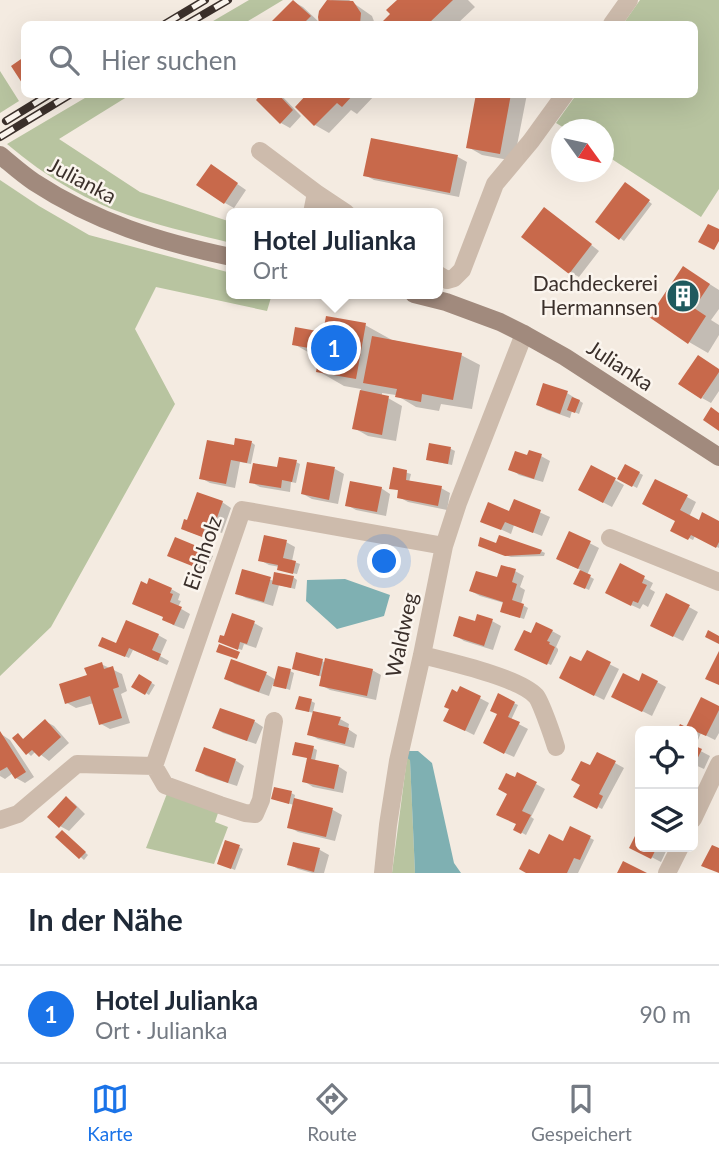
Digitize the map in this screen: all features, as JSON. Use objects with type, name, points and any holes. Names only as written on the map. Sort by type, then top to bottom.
[{"type":"street","points":[[614,21],[629,0]]},
{"type":"street","points":[[443,278],[447,280],[454,278],[462,270],[495,184],[562,98]]},
{"type":"street","points":[[260,151],[338,208]]},
{"type":"street","name":"Julianka","points":[[0,155],[32,181],[75,206],[113,223],[170,243],[226,256]]},
{"type":"street","points":[[313,208],[316,193]]},
{"type":"street","name":"Julianka","points":[[434,299],[500,322],[524,334],[565,357],[719,457]]},
{"type":"street","name":"Waldweg","points":[[383,873],[398,761],[444,545],[457,503],[524,334]]},
{"type":"street","name":"Eichholz","points":[[154,766],[242,510],[444,545]]},
{"type":"street","points":[[610,538],[719,582]]},
{"type":"street","points":[[422,655],[482,671],[517,685],[536,697],[556,747]]},
{"type":"street","points":[[0,820],[18,814],[77,764],[154,766],[165,785],[220,806],[255,814],[261,800],[274,721]]},
{"type":"street","points":[[698,808],[719,764]]},
{"type":"street","points":[[667,873],[678,852]]},
{"type":"green space","points":[[249,0],[283,0],[248,21],[213,21]]},
{"type":"green space","points":[[640,0],[719,0],[719,189],[701,217],[614,160],[614,119],[559,119],[574,98],[698,98],[698,21],[625,21]]},
{"type":"green space","points":[[0,71],[19,101],[0,113]]},
{"type":"green space","points":[[85,98],[125,98],[59,139],[140,192],[226,220],[226,242],[149,222],[102,205],[53,178],[7,144]]},
{"type":"green space","points":[[0,180],[89,235],[226,272],[226,299],[271,299],[267,311],[156,287],[135,329],[175,404],[51,627],[0,676]]},
{"type":"green space","points":[[407,758],[410,759],[415,873],[392,873]]},
{"type":"green space","points":[[168,791],[219,810],[215,822],[228,827],[214,864],[146,848]]},
{"type":"water","points":[[345,579],[390,595],[384,616],[337,629],[306,601],[307,580]]},
{"type":"water","points":[[409,751],[418,751],[432,763],[454,863],[461,873],[415,873],[410,760],[407,758]]},
{"type":"building","points":[[293,0],[311,16],[306,21],[272,21]]},
{"type":"building","points":[[327,0],[353,1],[361,13],[360,21],[319,21],[319,11]]},
{"type":"building","points":[[397,0],[453,0],[431,21],[383,21],[390,14],[386,10]]},
{"type":"building","points":[[21,59],[21,81],[11,66]]},
{"type":"building","points":[[282,98],[293,110],[280,124],[256,100]]},
{"type":"building","points":[[303,98],[350,98],[342,107],[337,103],[314,126],[295,107]]},
{"type":"building","points":[[475,98],[510,98],[500,154],[466,148]]},
{"type":"building","points":[[371,138],[458,155],[450,193],[363,176]]},
{"type":"building","points":[[211,164],[238,183],[224,204],[196,185]]},
{"type":"building","points":[[625,182],[650,200],[619,240],[595,222]]},
{"type":"building","points":[[544,207],[592,244],[569,274],[521,237]]},
{"type":"building","points":[[708,224],[719,229],[719,241],[714,250],[698,242]]},
{"type":"building","name":"Dachdeckerei Hermannsen","points":[[683,266],[710,284],[694,308],[706,316],[688,344],[649,317]]},
{"type":"building","points":[[326,316],[366,323],[356,379],[316,372],[320,350],[292,345],[295,327],[323,332]]},
{"type":"building","points":[[372,336],[462,353],[453,400],[422,394],[421,402],[395,397],[397,389],[363,383]]},
{"type":"building","points":[[698,355],[719,369],[701,399],[678,384]]},
{"type":"building","points":[[543,383],[568,391],[560,414],[536,405]]},
{"type":"building","points":[[360,390],[389,396],[382,435],[352,429]]},
{"type":"building","points":[[572,397],[580,400],[575,413],[567,410]]},
{"type":"building","points":[[711,407],[719,413],[719,431],[703,420]]},
{"type":"building","points":[[235,438],[252,441],[247,463],[231,460],[226,484],[199,479],[207,440],[234,445]]},
{"type":"building","points":[[429,443],[451,447],[448,464],[426,460]]},
{"type":"building","points":[[529,450],[542,454],[534,479],[508,470],[515,451],[527,455]]},
{"type":"building","points":[[279,457],[297,460],[292,482],[282,480],[281,488],[249,483],[253,463],[277,467]]},
{"type":"building","points":[[307,462],[335,467],[329,500],[301,494]]},
{"type":"building","points":[[625,464],[640,472],[632,487],[617,479]]},
{"type":"building","points":[[591,465],[616,478],[603,503],[578,490]]},
{"type":"building","points":[[393,467],[407,470],[406,480],[442,486],[438,506],[397,498],[398,490],[389,489]]},
{"type":"building","points":[[655,479],[688,495],[680,510],[699,520],[702,512],[719,521],[719,542],[716,548],[691,535],[688,540],[670,531],[675,521],[642,504]]},
{"type":"building","points":[[350,481],[382,487],[377,512],[345,506]]},
{"type":"building","points":[[197,492],[223,501],[213,529],[205,527],[202,537],[181,529]]},
{"type":"building","points":[[514,499],[541,510],[533,533],[505,522],[501,530],[480,522],[488,502],[509,511]]},
{"type":"building","points":[[569,531],[591,541],[578,569],[556,559]]},
{"type":"building","points":[[264,535],[287,540],[283,558],[296,561],[293,574],[277,570],[278,565],[258,561]]},
{"type":"building","points":[[499,535],[542,550],[540,554],[505,556],[478,546],[480,537],[496,543]]},
{"type":"building","points":[[175,537],[204,549],[197,568],[167,556]]},
{"type":"building","points":[[620,563],[645,576],[642,583],[647,585],[638,603],[633,601],[631,606],[605,593]]},
{"type":"building","points":[[501,565],[516,569],[512,582],[517,584],[512,600],[524,604],[520,618],[500,612],[503,602],[469,591],[476,571],[497,577]]},
{"type":"building","points":[[242,569],[271,577],[264,602],[235,594]]},
{"type":"building","points":[[580,570],[591,575],[585,589],[573,584]]},
{"type":"building","points":[[274,572],[294,576],[291,588],[272,584]]},
{"type":"building","points":[[149,578],[172,588],[170,602],[182,607],[174,625],[162,620],[163,617],[132,604],[141,581],[147,584]]},
{"type":"building","points":[[666,593],[690,605],[673,637],[650,626]]},
{"type":"building","points":[[232,613],[255,621],[247,644],[240,642],[238,650],[218,642],[220,635],[224,636]]},
{"type":"building","points":[[477,614],[493,619],[484,646],[453,636],[459,616],[475,621]]},
{"type":"building","points":[[126,620],[159,634],[152,650],[161,654],[158,661],[129,648],[125,657],[98,646],[102,637],[116,643]]},
{"type":"building","points":[[536,622],[553,630],[547,641],[555,647],[547,665],[514,650],[524,630],[531,633]]},
{"type":"building","points":[[708,630],[719,636],[719,644],[705,637]]},
{"type":"building","points":[[219,644],[240,652],[237,659],[216,652]]},
{"type":"building","points":[[587,650],[611,662],[594,696],[559,678],[570,656],[581,661]]},
{"type":"building","points":[[719,651],[719,685],[705,679]]},
{"type":"building","points":[[296,652],[323,659],[319,676],[292,669]]},
{"type":"building","points":[[325,658],[373,669],[367,696],[319,686]]},
{"type":"building","points":[[231,659],[267,672],[259,692],[224,679]]},
{"type":"building","points":[[102,662],[104,669],[113,666],[119,687],[113,689],[122,718],[99,725],[90,696],[65,704],[59,684],[87,675],[84,668]]},
{"type":"building","points":[[278,666],[291,669],[286,689],[273,686]]},
{"type":"building","points":[[623,673],[639,681],[642,673],[658,681],[642,712],[611,697]]},
{"type":"building","points":[[139,674],[152,682],[145,695],[131,687]]},
{"type":"building","points":[[460,686],[481,696],[465,731],[443,721],[449,709],[444,707],[452,689],[457,692]]},
{"type":"building","points":[[498,693],[515,702],[508,717],[520,722],[504,754],[483,743],[497,714],[490,711]]},
{"type":"building","points":[[299,696],[312,699],[309,712],[295,709]]},
{"type":"building","points":[[701,697],[719,706],[706,736],[698,732],[698,726],[686,726]]},
{"type":"building","points":[[220,708],[255,720],[247,741],[212,728]]},
{"type":"building","points":[[313,711],[341,717],[338,725],[349,728],[345,744],[307,735]]},
{"type":"building","points":[[45,719],[61,737],[39,757],[32,750],[26,755],[12,738],[18,733],[23,739]]},
{"type":"building","points":[[0,731],[26,772],[15,779],[7,767],[0,771]]},
{"type":"building","points":[[295,742],[314,746],[311,759],[339,765],[334,789],[302,782],[307,758],[292,755]]},
{"type":"building","points":[[204,747],[236,759],[228,783],[195,771]]},
{"type":"building","points":[[597,752],[616,761],[599,794],[603,796],[597,809],[573,797],[580,785],[571,780],[581,761],[590,765]]},
{"type":"building","points":[[517,772],[537,782],[522,811],[531,815],[521,834],[513,830],[516,824],[496,815],[507,794],[498,789],[506,773],[515,777]]},
{"type":"building","points":[[274,787],[292,791],[289,804],[271,799]]},
{"type":"building","points":[[66,796],[77,807],[59,828],[47,817]]},
{"type":"building","points":[[294,798],[333,808],[326,837],[287,828]]},
{"type":"building","points":[[570,826],[591,836],[580,860],[574,858],[567,873],[526,873],[519,869],[529,849],[539,854],[549,834],[563,841]]},
{"type":"building","points":[[62,830],[86,852],[79,859],[55,837]]},
{"type":"building","points":[[635,836],[635,851],[629,848]]},
{"type":"building","points":[[225,840],[240,845],[231,869],[217,864]]},
{"type":"building","points":[[293,842],[320,848],[314,872],[287,865]]},
{"type":"building","points":[[712,845],[719,848],[719,873],[701,866]]},
{"type":"building","points":[[637,852],[654,852],[651,859]]},
{"type":"building","points":[[623,861],[647,873],[617,873]]},
{"type":"railway","points":[[170,21],[205,0]]},
{"type":"railway","points":[[192,21],[228,0]]},
{"type":"railway","points":[[6,121],[43,98]]},
{"type":"railway","points":[[0,137],[64,98]]},
{"type":"place","name":"Dachdeckerei Hermannsen","points":[[683,296]]},
{"type":"place","name":"Hotel Julianka","points":[[334,348]]}]
